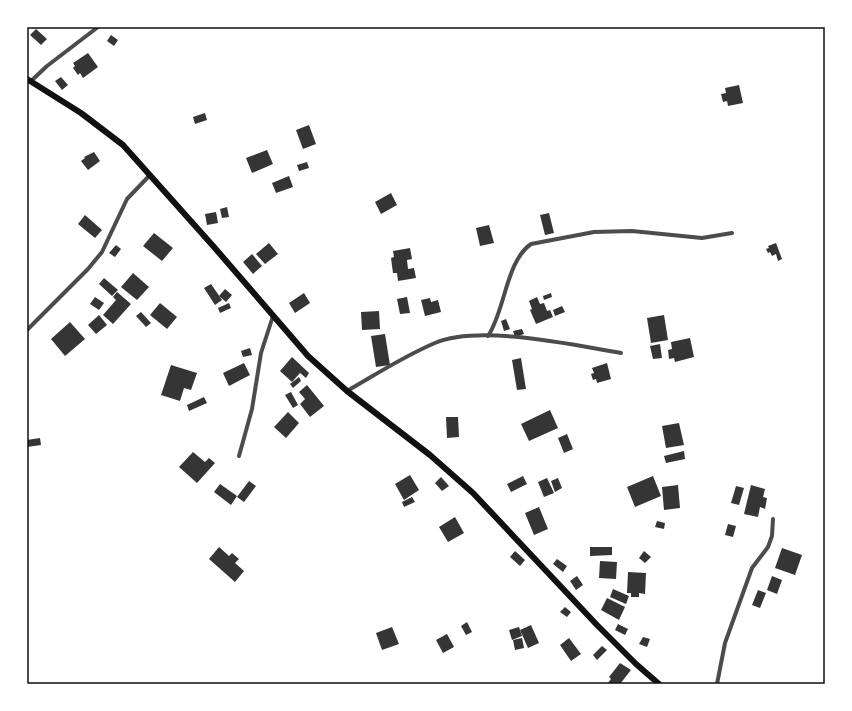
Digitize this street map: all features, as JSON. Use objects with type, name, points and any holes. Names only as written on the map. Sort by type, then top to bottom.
[{"type":"main road","points":[[29,80],[81,114],[123,145],[308,356],[347,391],[430,456],[473,493],[597,625],[659,684]]},
{"type":"street","points":[[29,80],[98,27]]},
{"type":"street","points":[[27,330],[55,304],[102,252],[127,199],[150,174]]},
{"type":"street","points":[[488,336],[497,319],[519,257],[524,249],[531,244],[594,232],[632,231],[702,238],[732,233]]},
{"type":"street","points":[[239,456],[252,409],[261,353],[273,316]]},
{"type":"street","points":[[347,391],[436,342],[463,336],[488,336],[540,340],[621,353]]},
{"type":"street","points":[[717,684],[725,643],[752,568],[768,547],[772,536],[773,519]]},
{"type":"building","points":[[36,29],[47,39],[41,45],[30,35]]},
{"type":"building","points":[[111,35],[118,40],[114,46],[107,41]]},
{"type":"building","points":[[88,53],[98,67],[83,78],[80,73],[78,75],[73,68],[75,66],[73,63]]},
{"type":"building","points":[[61,77],[68,85],[62,90],[55,81]]},
{"type":"building","points":[[739,85],[743,103],[728,106],[727,101],[723,102],[721,94],[726,93],[725,88]]},
{"type":"building","points":[[205,113],[207,120],[195,124],[193,117]]},
{"type":"building","points":[[309,125],[316,144],[303,149],[296,130]]},
{"type":"building","points":[[267,150],[273,164],[252,173],[246,158]]},
{"type":"building","points":[[94,152],[100,161],[88,170],[81,161],[85,158],[84,157]]},
{"type":"building","points":[[307,162],[309,168],[299,171],[297,165]]},
{"type":"building","points":[[289,176],[293,187],[276,193],[272,183]]},
{"type":"building","points":[[391,193],[397,205],[381,214],[375,202]]},
{"type":"building","points":[[227,207],[229,217],[222,218],[220,209]]},
{"type":"building","points":[[216,212],[218,223],[207,225],[205,214]]},
{"type":"building","points":[[549,213],[554,233],[545,235],[540,215]]},
{"type":"building","points":[[85,215],[102,230],[95,238],[78,224]]},
{"type":"building","points":[[489,225],[494,243],[480,246],[476,228]]},
{"type":"building","points":[[154,233],[173,248],[162,261],[143,246]]},
{"type":"building","points":[[269,243],[278,254],[265,264],[256,254]]},
{"type":"building","points":[[776,243],[782,259],[778,261],[776,254],[772,256],[766,249],[769,248],[768,246]]},
{"type":"building","points":[[116,245],[121,249],[115,257],[109,253]]},
{"type":"building","points":[[410,248],[412,259],[407,260],[408,269],[414,268],[416,278],[398,281],[397,273],[393,273],[391,258],[394,257],[393,251]]},
{"type":"building","points":[[252,254],[262,266],[253,274],[243,262]]},
{"type":"building","points":[[133,273],[149,287],[137,300],[121,287]]},
{"type":"building","points":[[104,278],[118,290],[112,296],[99,284]]},
{"type":"building","points":[[211,284],[222,300],[215,305],[204,288]]},
{"type":"building","points":[[225,289],[232,295],[226,302],[219,296]]},
{"type":"building","points":[[117,292],[131,304],[113,324],[103,315],[116,300],[113,297]]},
{"type":"building","points":[[304,293],[310,303],[295,313],[289,303]]},
{"type":"building","points":[[551,293],[552,297],[544,300],[543,296]]},
{"type":"building","points":[[95,297],[104,303],[99,310],[90,304]]},
{"type":"building","points":[[407,297],[410,313],[400,314],[397,299]]},
{"type":"building","points":[[537,297],[540,304],[544,303],[547,311],[550,310],[553,317],[536,324],[530,310],[532,309],[529,301]]},
{"type":"building","points":[[430,298],[431,302],[438,300],[441,312],[425,316],[421,300]]},
{"type":"building","points":[[160,303],[177,317],[167,329],[150,315]]},
{"type":"building","points":[[229,303],[231,308],[220,313],[218,308]]},
{"type":"building","points":[[562,306],[565,312],[555,316],[553,310]]},
{"type":"building","points":[[379,311],[380,329],[362,330],[361,312]]},
{"type":"building","points":[[141,312],[151,323],[146,327],[136,316]]},
{"type":"building","points":[[99,315],[107,325],[96,334],[88,325]]},
{"type":"building","points":[[664,315],[668,340],[651,343],[647,318]]},
{"type":"building","points":[[506,319],[510,329],[504,331],[501,321]]},
{"type":"building","points":[[70,322],[85,339],[65,356],[51,339]]},
{"type":"building","points":[[522,329],[524,334],[515,337],[513,331]]},
{"type":"building","points":[[385,334],[390,365],[376,367],[371,336]]},
{"type":"building","points":[[690,338],[694,357],[675,362],[674,358],[669,359],[668,350],[672,349],[671,342]]},
{"type":"building","points":[[660,344],[662,358],[653,359],[650,346]]},
{"type":"building","points":[[250,348],[252,355],[243,357],[241,351]]},
{"type":"building","points":[[292,357],[309,373],[306,378],[300,373],[292,382],[280,371]]},
{"type":"building","points":[[521,358],[526,389],[517,390],[512,360]]},
{"type":"building","points":[[244,363],[250,375],[229,386],[223,373]]},
{"type":"building","points":[[607,363],[611,379],[597,383],[596,379],[593,380],[591,374],[594,373],[592,368]]},
{"type":"building","points":[[171,365],[197,373],[191,390],[184,388],[180,401],[161,395]]},
{"type":"building","points":[[299,377],[301,381],[293,388],[290,384]]},
{"type":"building","points":[[307,385],[324,406],[310,417],[300,404],[305,399],[299,392]]},
{"type":"building","points":[[291,392],[298,405],[293,408],[285,395]]},
{"type":"building","points":[[204,397],[207,403],[189,411],[187,405]]},
{"type":"building","points":[[550,410],[558,428],[529,441],[521,424]]},
{"type":"building","points":[[288,412],[299,423],[286,438],[274,427]]},
{"type":"building","points":[[446,417],[458,417],[459,437],[447,438]]},
{"type":"building","points":[[679,423],[684,445],[666,448],[662,426]]},
{"type":"building","points":[[567,434],[573,449],[564,453],[558,438]]},
{"type":"building","points":[[40,438],[41,445],[27,447],[27,440]]},
{"type":"building","points":[[684,451],[685,459],[666,463],[664,456]]},
{"type":"building","points":[[193,452],[205,462],[209,458],[215,463],[197,483],[179,467]]},
{"type":"building","points":[[410,475],[419,490],[404,500],[395,484]]},
{"type":"building","points":[[523,476],[527,484],[511,492],[507,484]]},
{"type":"building","points":[[653,476],[661,496],[635,507],[627,487]]},
{"type":"building","points":[[441,477],[449,486],[442,491],[435,483]]},
{"type":"building","points":[[547,478],[554,493],[544,497],[538,482]]},
{"type":"building","points":[[558,478],[562,488],[555,492],[551,481]]},
{"type":"building","points":[[249,481],[256,486],[244,502],[237,497]]},
{"type":"building","points":[[220,484],[237,496],[231,505],[214,492]]},
{"type":"building","points":[[678,485],[680,508],[664,510],[662,487]]},
{"type":"building","points":[[751,485],[765,489],[763,497],[767,498],[765,509],[760,507],[758,517],[744,514]]},
{"type":"building","points":[[736,486],[744,488],[739,505],[731,503]]},
{"type":"building","points":[[412,497],[415,502],[404,507],[402,502]]},
{"type":"building","points":[[539,507],[548,529],[534,535],[525,513]]},
{"type":"building","points":[[455,517],[464,533],[448,542],[439,527]]},
{"type":"building","points":[[657,521],[665,523],[664,529],[655,527]]},
{"type":"building","points":[[728,524],[736,526],[733,537],[725,535]]},
{"type":"building","points":[[219,547],[229,556],[232,553],[239,559],[235,563],[244,571],[235,582],[209,559]]},
{"type":"building","points":[[590,547],[612,547],[612,555],[590,556]]},
{"type":"building","points":[[782,548],[802,555],[795,575],[775,568]]},
{"type":"building","points":[[515,551],[525,560],[520,566],[510,557]]},
{"type":"building","points":[[644,551],[651,557],[645,563],[639,558]]},
{"type":"building","points":[[557,559],[567,566],[563,572],[553,564]]},
{"type":"building","points":[[600,561],[617,562],[616,579],[599,578]]},
{"type":"building","points":[[628,572],[646,573],[645,594],[639,593],[639,597],[631,597],[631,593],[627,593]]},
{"type":"building","points":[[577,576],[583,585],[576,590],[570,581]]},
{"type":"building","points":[[772,576],[782,580],[777,594],[767,590]]},
{"type":"building","points":[[613,589],[629,596],[626,604],[610,597]]},
{"type":"building","points":[[758,590],[766,593],[760,608],[752,605]]},
{"type":"building","points":[[607,598],[625,607],[619,620],[601,610]]},
{"type":"building","points":[[565,607],[571,612],[567,617],[560,612]]},
{"type":"building","points":[[467,622],[472,632],[466,635],[461,626]]},
{"type":"building","points":[[618,624],[628,629],[625,635],[615,630]]},
{"type":"building","points":[[531,625],[539,643],[528,648],[520,630]]},
{"type":"building","points":[[392,627],[399,644],[382,650],[376,633]]},
{"type":"building","points":[[519,627],[522,636],[512,640],[509,630]]},
{"type":"building","points":[[447,634],[454,647],[443,653],[436,640]]},
{"type":"building","points":[[643,637],[650,639],[647,647],[639,644]]},
{"type":"building","points":[[522,638],[524,648],[515,650],[513,640]]},
{"type":"building","points":[[569,638],[581,654],[571,661],[560,645]]},
{"type":"building","points":[[602,646],[607,650],[597,660],[593,655]]},
{"type":"building","points":[[620,663],[631,670],[620,684],[608,683],[611,679],[609,677]]}]
